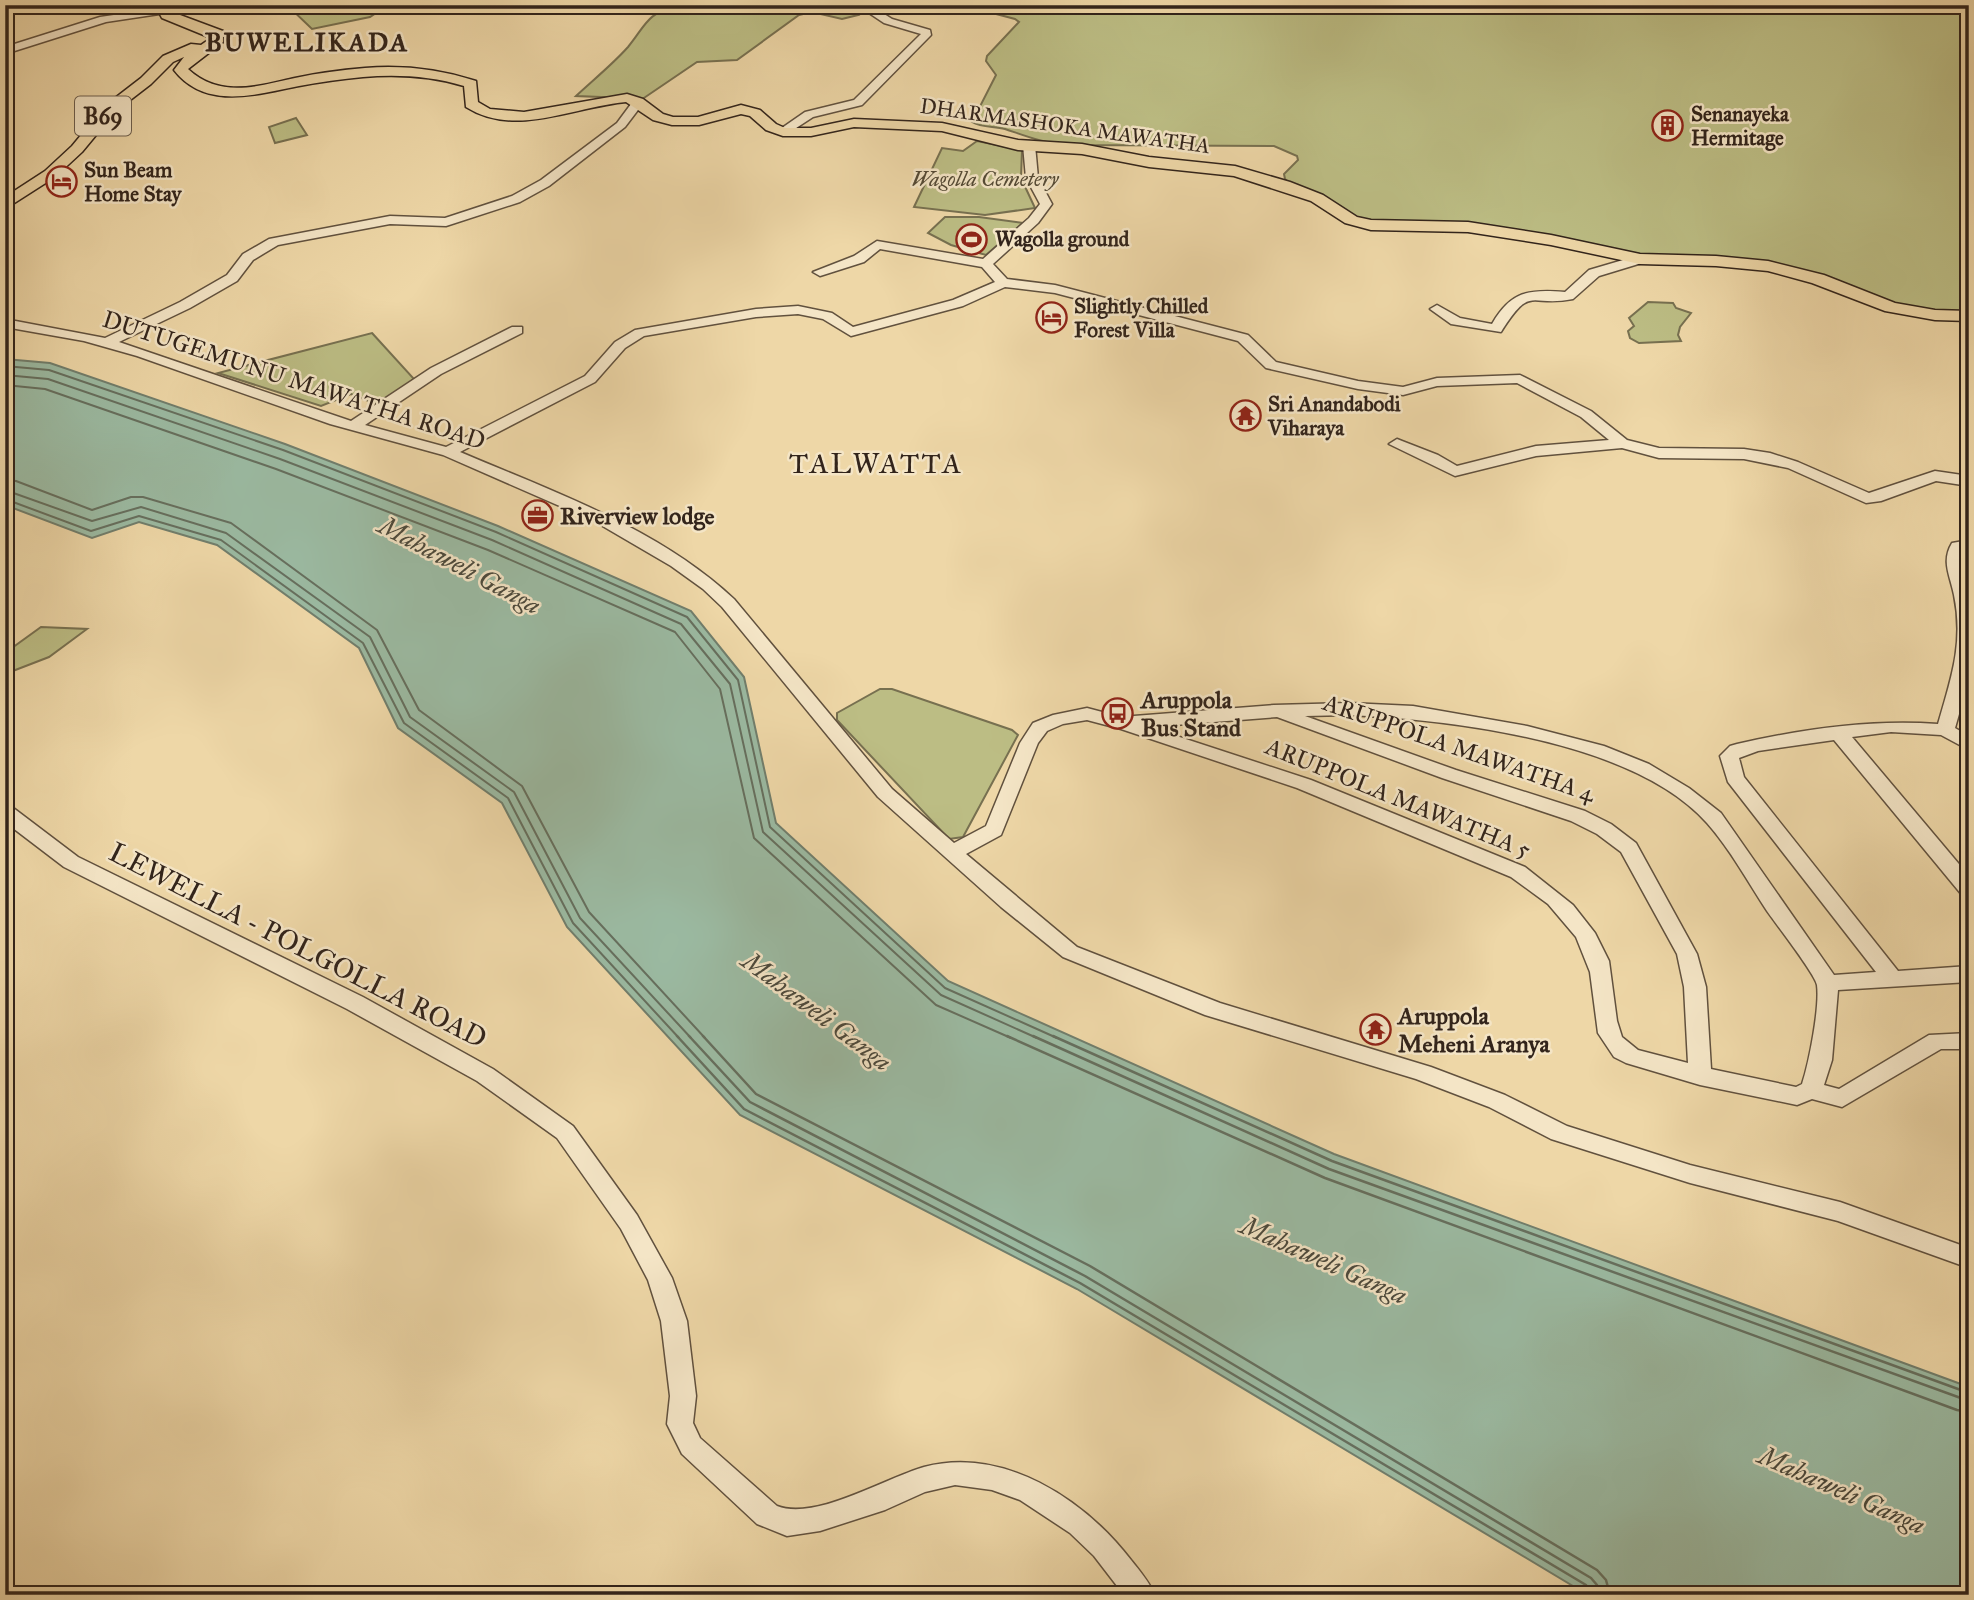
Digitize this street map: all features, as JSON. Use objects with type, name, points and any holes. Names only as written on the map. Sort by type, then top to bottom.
[{"type":"main road","points":[[161,8],[172,18],[216,33],[220,38],[185,63],[181,70],[222,92],[241,93],[334,76],[387,72],[444,77],[471,84],[471,104],[477,110],[491,114],[557,111],[619,98],[638,102],[658,117],[683,122],[699,121],[729,111],[747,110],[783,132]]},
{"type":"main road","name":"B69","points":[[5,204],[50,174],[70,156],[106,112],[146,81],[168,59],[188,49],[211,44]]},
{"type":"main road","name":"DHARMASHOKA MAWATHA","points":[[783,132],[811,132],[848,123],[942,127],[1008,143],[1083,149],[1149,162],[1235,171],[1317,198],[1351,220],[1371,225],[1494,230],[1640,259],[1716,261],[1768,267],[1818,279],[1891,307],[1935,315],[1969,316]]},
{"type":"street","points":[[783,132],[809,114],[858,103],[926,35],[926,32],[888,21],[862,5]]},
{"type":"street","points":[[5,51],[104,19],[161,8]]},
{"type":"street","points":[[105,343],[185,305],[232,278],[248,257],[274,242],[390,220],[446,222],[516,199],[545,183],[621,125],[638,102]]},
{"type":"street","points":[[986,264],[995,253],[1038,219],[1046,204],[1032,178],[1029,145]]},
{"type":"street","points":[[820,272],[859,258],[877,246],[986,264],[1003,283]]},
{"type":"street","points":[[1437,309],[1456,321],[1496,329],[1508,306],[1532,293],[1568,296],[1594,273],[1640,259]]},
{"type":"street","points":[[448,452],[590,379],[620,345],[640,333],[756,313],[798,310],[827,316],[851,332],[958,303],[1003,283],[1055,289],[1243,338],[1271,365],[1358,385],[1404,391],[1437,382],[1520,379],[1586,414],[1622,443]]},
{"type":"street","name":"DUTUGEMUNU MAWATHA ROAD","points":[[5,323],[86,337],[175,364],[353,426],[448,452],[600,518],[677,562],[709,585],[728,603],[885,793],[1008,902],[1070,952],[1171,993],[1423,1073],[1497,1101],[1559,1133],[1690,1174],[1840,1212],[1969,1258]]},
{"type":"street","points":[[353,426],[436,371],[517,330]]},
{"type":"street","points":[[1719,453],[1725,435]]},
{"type":"street","points":[[1397,444],[1433,458],[1455,471],[1535,451],[1622,443],[1659,453],[1719,453],[1770,458],[1793,465],[1866,498],[1875,498],[1934,476],[1969,481]]},
{"type":"street","points":[[1945,730],[1966,658],[1963,598],[1953,559],[1958,546],[1969,545]]},
{"type":"street","points":[[1121,723],[1274,711],[1349,709],[1413,712],[1527,732],[1597,750],[1642,768],[1682,792],[1714,818],[1828,983],[1821,1060],[1811,1090]]},
{"type":"street","name":"ARUPPOLA MAWATHA 4","points":[[1274,711],[1449,775],[1578,816],[1604,829],[1629,848],[1687,954],[1695,988],[1700,1076]]},
{"type":"street","name":"ARUPPOLA MAWATHA 5","points":[[953,852],[994,830],[1029,743],[1040,727],[1059,719],[1087,714],[1304,784],[1518,872],[1548,892],[1587,935],[1598,963],[1610,1038],[1623,1052],[1700,1076],[1797,1096],[1811,1090],[1842,1098],[1937,1041],[1969,1041]]},
{"type":"street","points":[[1893,979],[1735,778],[1729,756],[1737,750],[1891,726],[1945,730],[1969,744]]},
{"type":"street","points":[[1838,733],[1969,890]]},
{"type":"street","name":"LEWELLA - POLGOLLA ROAD","points":[[5,812],[71,862],[387,1021],[485,1075],[565,1132],[629,1222],[660,1278],[674,1321],[682,1395],[680,1424],[691,1446],[767,1515],[787,1523],[820,1518],[885,1497],[922,1480],[956,1473],[992,1478],[1029,1491],[1080,1524],[1104,1547],[1141,1595]]},
{"type":"street","points":[[1828,983],[1969,974]]},
{"type":"green space","points":[[287,5],[388,5],[370,17],[312,29]]},
{"type":"green space","points":[[677,5],[843,5],[858,15],[842,19],[812,12],[799,15],[737,60],[697,62],[638,102],[627,98],[576,96],[628,47],[653,16]]},
{"type":"green space","points":[[962,5],[1969,5],[1969,313],[1916,309],[1872,301],[1793,272],[1619,254],[1590,246],[1363,220],[1350,216],[1290,184],[1284,174],[1298,160],[1297,156],[1274,146],[1066,145],[980,125],[972,122],[996,75],[986,61],[987,56],[1019,22]]},
{"type":"green space","points":[[296,118],[307,135],[275,143],[269,127]]},
{"type":"green space","name":"Wagolla Cemetery","points":[[977,141],[1022,150],[1021,178],[1035,208],[985,215],[914,207],[942,148],[963,151]]},
{"type":"green space","name":"Wagolla ground","points":[[945,217],[979,217],[1023,223],[986,255],[951,245],[928,233]]},
{"type":"green space","points":[[1648,302],[1673,303],[1676,308],[1691,313],[1680,327],[1678,335],[1681,341],[1639,343],[1630,338],[1628,331],[1634,326],[1629,318]]},
{"type":"green space","points":[[372,333],[414,379],[379,405],[351,394],[321,406],[218,373]]},
{"type":"green space","points":[[41,627],[87,629],[49,657],[5,674],[5,653]]},
{"type":"green space","points":[[880,689],[892,689],[1012,730],[1018,735],[963,837],[949,839],[837,720],[837,713]]},
{"type":"water","name":"Mahaweli Ganga","points":[[5,359],[50,363],[285,444],[498,526],[691,611],[744,677],[776,823],[948,981],[1334,1154],[1969,1387],[1969,1595],[1588,1595],[1077,1289],[740,1115],[567,927],[502,803],[398,728],[359,648],[217,545],[139,522],[92,538],[5,505]]},
{"type":"place","name":"Senanayeka Hermitage","points":[[1668,126]]},
{"type":"place","name":"Sun Beam Home Stay","points":[[61,182]]},
{"type":"place","name":"Wagolla ground","points":[[972,239]]},
{"type":"place","name":"Slightly Chilled Forest Villa","points":[[1051,318]]},
{"type":"place","name":"Sri Anandabodi Viharaya","points":[[1245,416]]},
{"type":"place","name":"Riverview lodge","points":[[537,516]]},
{"type":"place","name":"Aruppola Bus Stand","points":[[1118,714]]},
{"type":"place","name":"Aruppola Meheni Aranya","points":[[1375,1030]]},
{"type":"district","name":"BUWELIKADA","points":[[307,42]]},
{"type":"district","name":"TALWATTA","points":[[876,463]]}]
